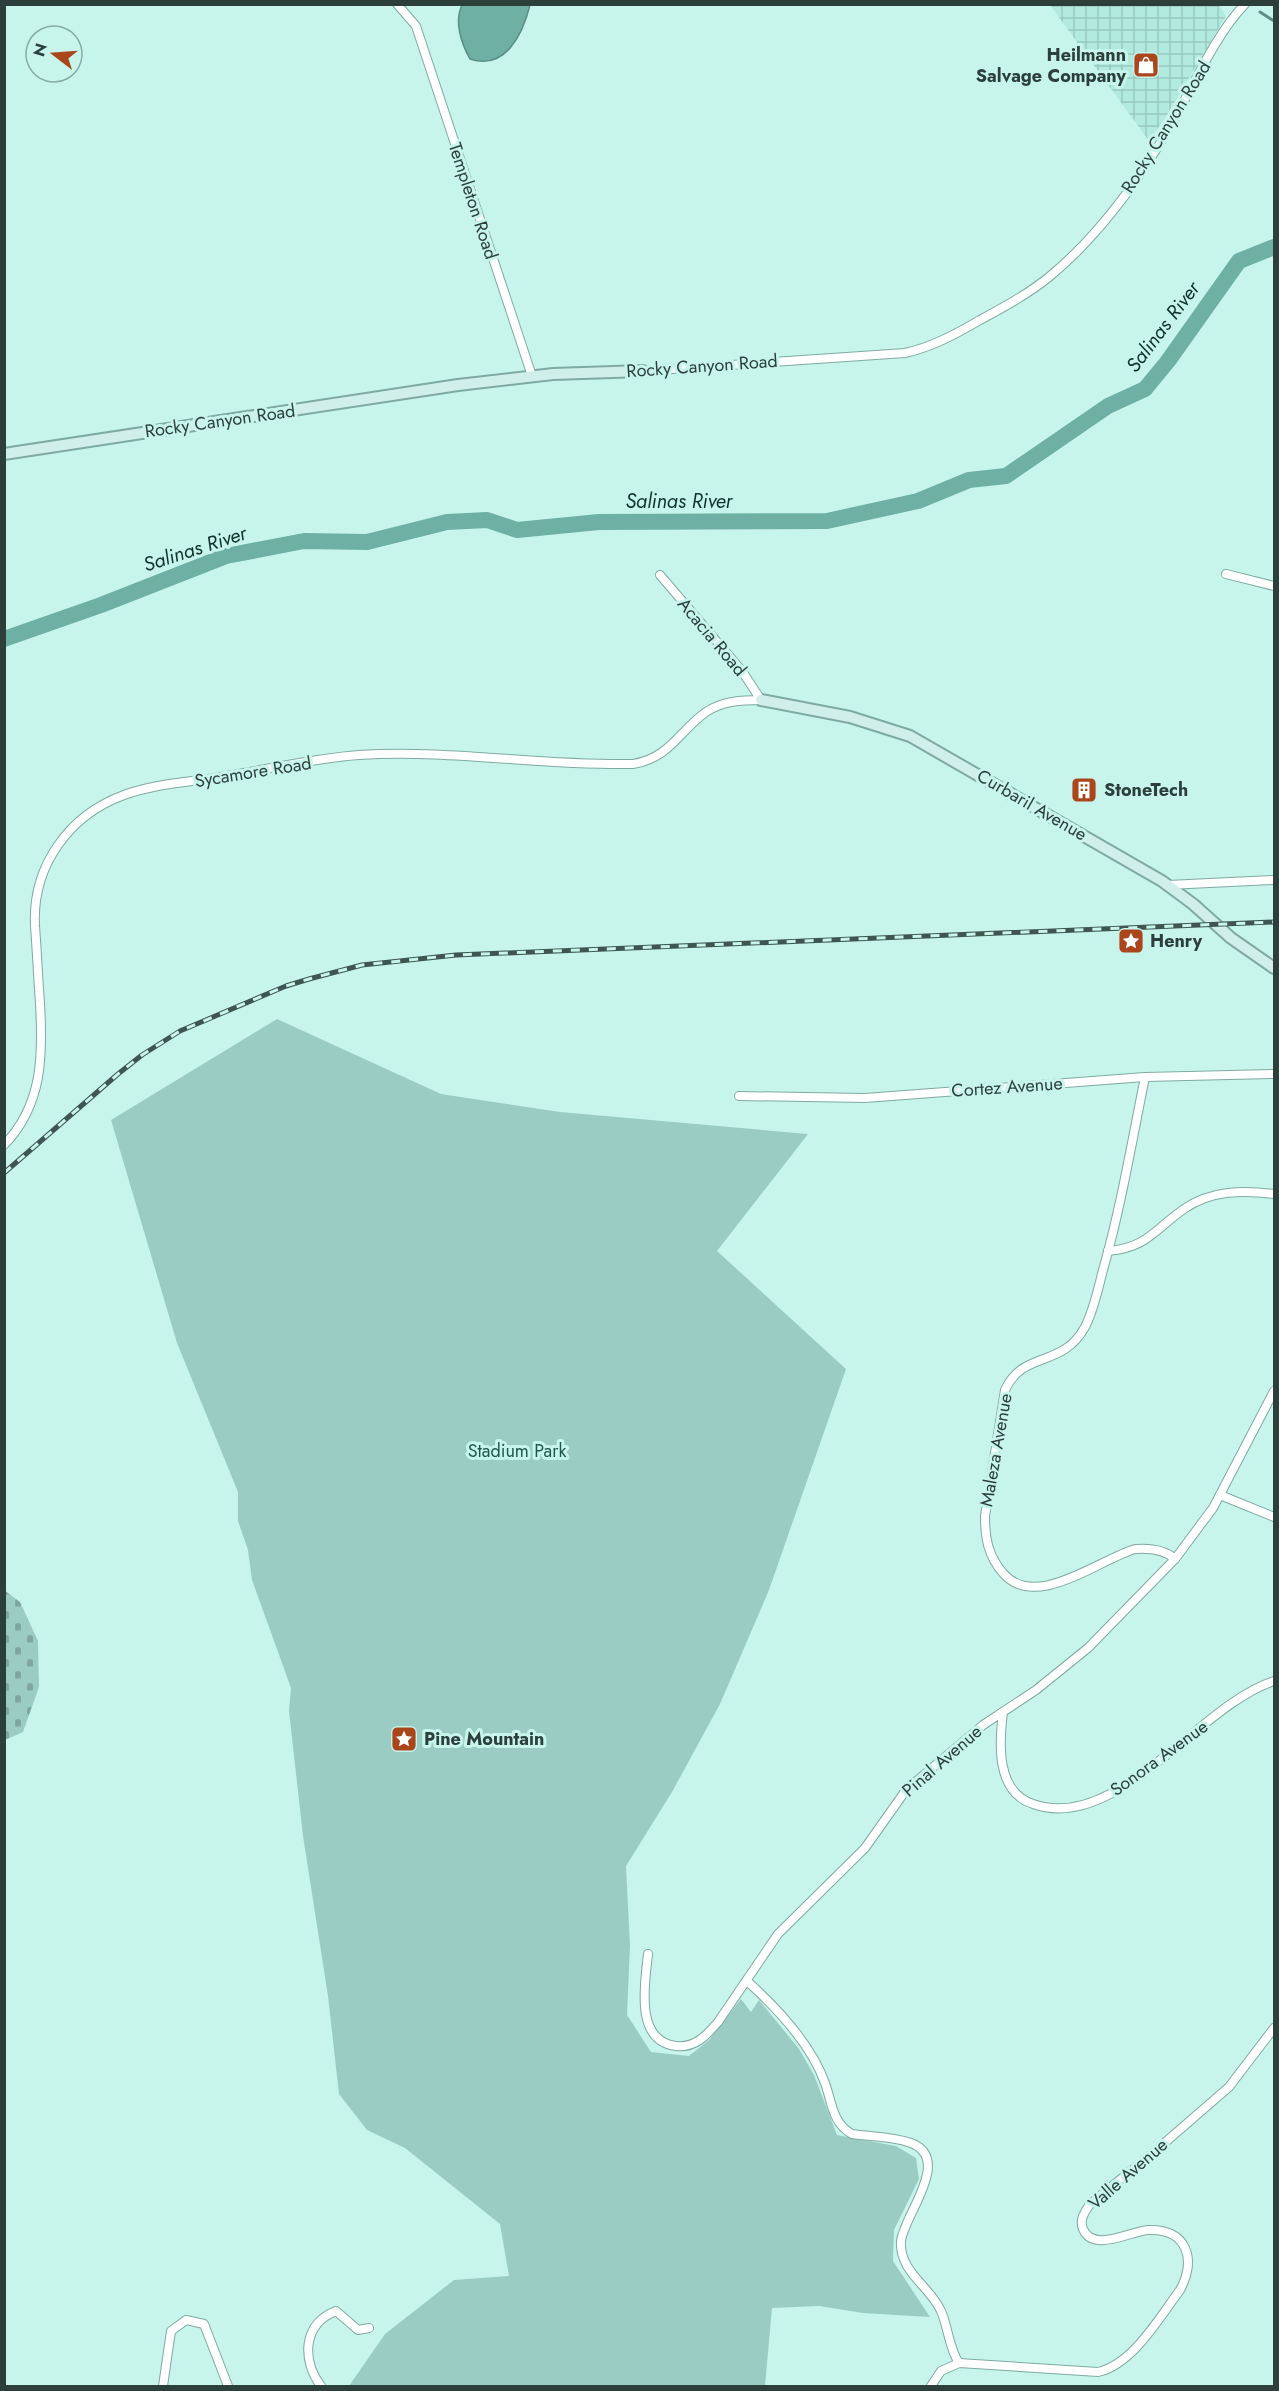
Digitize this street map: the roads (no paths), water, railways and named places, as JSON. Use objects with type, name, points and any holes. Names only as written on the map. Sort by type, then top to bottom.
[{"type":"street","name":"Templeton Road","points":[[397,4],[416,26],[532,376]]},
{"type":"street","name":"Rocky Canyon Road","points":[[4,454],[532,376],[905,353],[930,345],[1014,302],[1049,276],[1090,238],[1139,176],[1224,32],[1245,4]]},
{"type":"street","points":[[1226,573],[1275,586]]},
{"type":"street","name":"Acacia Road","points":[[660,575],[742,671],[761,700]]},
{"type":"street","name":"Curbaril Avenue","points":[[761,700],[850,717],[910,736],[1167,885],[1193,904],[1231,938],[1275,968]]},
{"type":"street","name":"Sycamore Road","points":[[4,1145],[28,1112],[40,1077],[42,1045],[35,919],[40,880],[58,842],[97,807],[137,791],[357,755],[416,754],[633,764],[644,762],[663,753],[706,712],[732,701],[761,700]]},
{"type":"street","points":[[1167,885],[1275,880]]},
{"type":"street","name":"Cortez Avenue","points":[[739,1096],[864,1098],[1145,1077],[1275,1074]]},
{"type":"street","name":"Maleza Avenue","points":[[1145,1077],[1108,1251],[1088,1319],[1077,1339],[1059,1354],[1020,1368],[1005,1390],[985,1516],[985,1535],[992,1558],[1007,1577],[1018,1584],[1032,1587],[1051,1585],[1135,1550],[1145,1548],[1167,1552],[1175,1559]]},
{"type":"street","points":[[1108,1251],[1135,1247],[1184,1209],[1206,1198],[1239,1191],[1275,1194]]},
{"type":"street","name":"Pinal Avenue","points":[[648,1954],[644,2006],[649,2024],[656,2037],[663,2043],[684,2046],[702,2038],[718,2022],[778,1934],[801,1908],[865,1848],[906,1790],[983,1725],[1036,1690],[1088,1648],[1175,1559],[1196,1533],[1220,1495],[1275,1391]]},
{"type":"street","points":[[1220,1495],[1275,1517]]},
{"type":"street","name":"Sonora Avenue","points":[[1003,1712],[1000,1738],[1004,1772],[1013,1791],[1026,1802],[1044,1808],[1070,1808],[1119,1790],[1234,1703],[1260,1686],[1275,1681]]},
{"type":"street","points":[[747,1981],[799,2038],[822,2075],[835,2118],[845,2130],[910,2143],[917,2146],[926,2159],[928,2172],[926,2184],[904,2229],[902,2249],[907,2266],[915,2279],[940,2309],[959,2362],[941,2371],[932,2386]]},
{"type":"street","name":"Valle Avenue","points":[[959,2362],[1088,2373],[1107,2370],[1128,2356],[1180,2290],[1186,2279],[1189,2265],[1187,2250],[1176,2237],[1158,2231],[1146,2230],[1109,2240],[1094,2239],[1084,2232],[1083,2213],[1090,2204],[1146,2159],[1228,2087],[1275,2028]]},
{"type":"street","points":[[321,2386],[309,2367],[308,2350],[316,2325],[323,2316],[336,2312],[358,2330],[369,2328]]},
{"type":"street","points":[[163,2386],[171,2331],[186,2319],[204,2324],[228,2386]]},
{"type":"waterway","points":[[1260,12],[1274,21]]},
{"type":"waterway","name":"Salinas River","points":[[4,639],[101,605],[226,556],[304,541],[367,542],[447,522],[487,520],[517,530],[599,522],[827,521],[918,501],[969,480],[1006,476],[1108,406],[1145,389],[1168,361],[1239,261],[1274,247]]},
{"type":"railway","points":[[4,1173],[118,1074],[142,1055],[180,1031],[286,986],[362,965],[456,955],[1274,922]]},
{"type":"place","name":"Heilmann Salvage Company","points":[[1146,65]]},
{"type":"place","name":"StoneTech","points":[[1084,790]]},
{"type":"place","name":"Henry","points":[[1131,941]]},
{"type":"place","name":"Pine Mountain","points":[[404,1739]]},
{"type":"park label","name":"Stadium Park","points":[[517,1451]]}]
